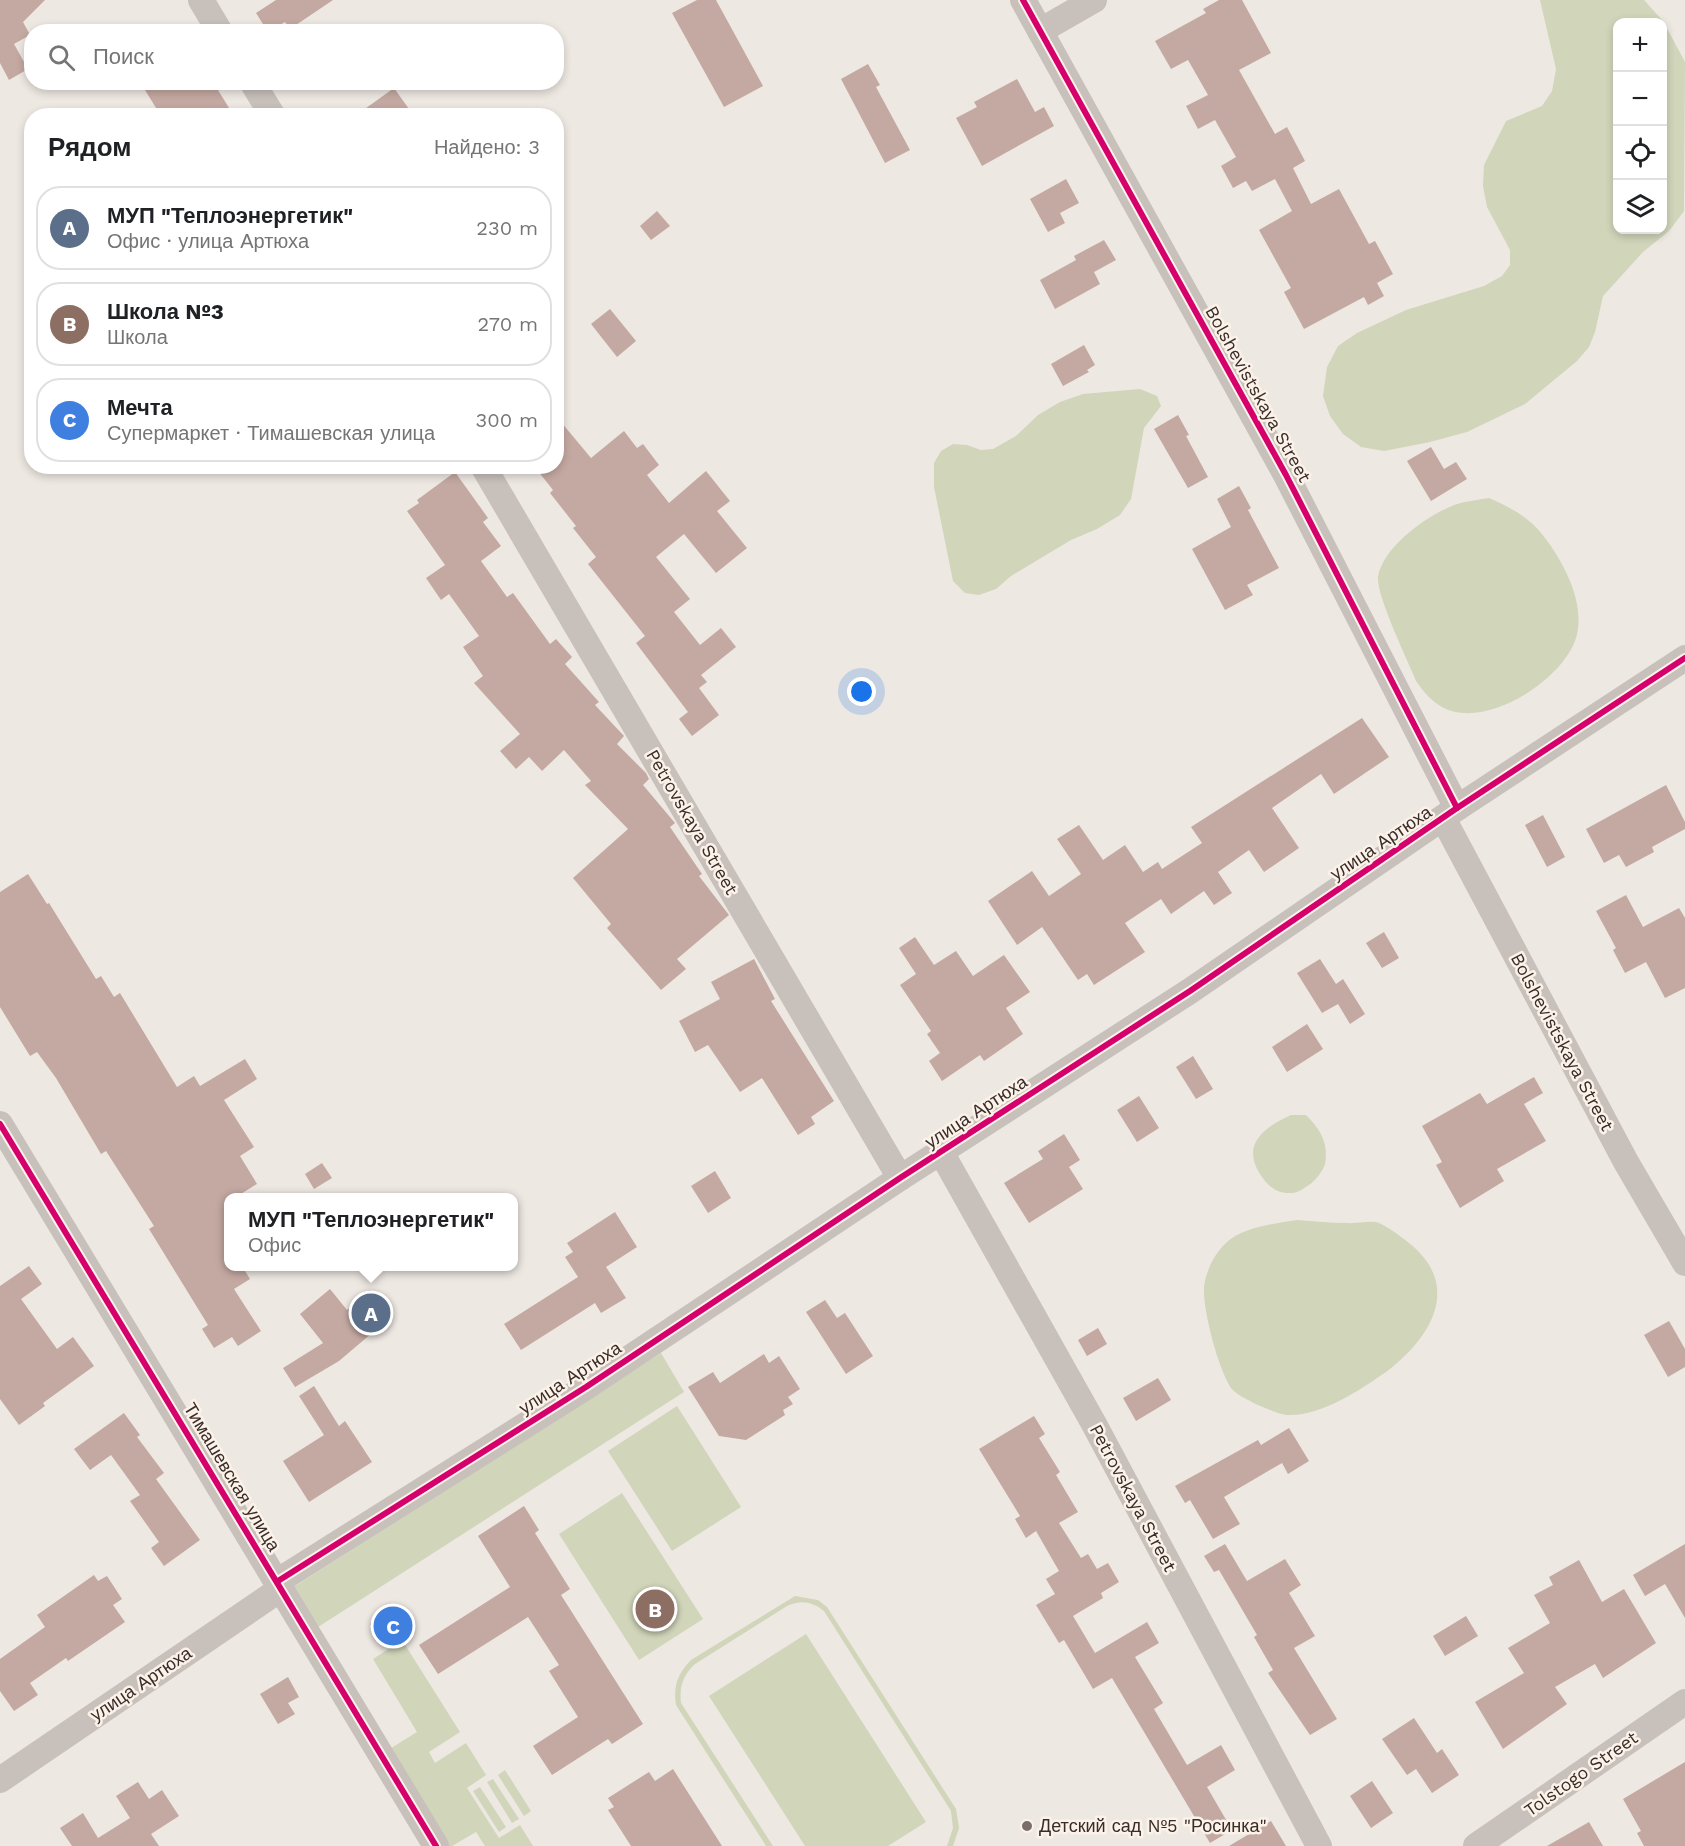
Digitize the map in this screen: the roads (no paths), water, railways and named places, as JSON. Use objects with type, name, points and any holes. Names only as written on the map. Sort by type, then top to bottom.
[{"type":"street","points":[[201,0],[215,24]]},
{"type":"street","name":"Bolshevistskaya Street","points":[[1023,0],[1286,475],[1450,813],[1621,1152],[1685,1263]]},
{"type":"street","points":[[1040,31],[1094,0]]},
{"type":"street","points":[[257,90],[268,108]]},
{"type":"street","name":"Petrovskaya Street","points":[[488,474],[900,1178]]},
{"type":"street","name":"улица Артюха","points":[[0,1780],[280,1585],[586,1387],[900,1178],[1190,991],[1450,813],[1685,658]]},
{"type":"street","name":"Тимашевская улица","points":[[0,1124],[436,1846]]},
{"type":"street","name":"Petrovskaya Street","points":[[941,1152],[1094,1424],[1319,1846]]},
{"type":"street","name":"Tolstogo Street","points":[[1476,1846],[1685,1702]]},
{"type":"place","name":"МУП \"Теплоэнергетик\"","points":[[371,1313]]},
{"type":"place","name":"Школа №3","points":[[655,1609]]},
{"type":"place","name":"Мечта","points":[[393,1626]]},
{"type":"place","name":"Детский сад №5 \"Росинка\"","points":[[1027,1826]]}]
